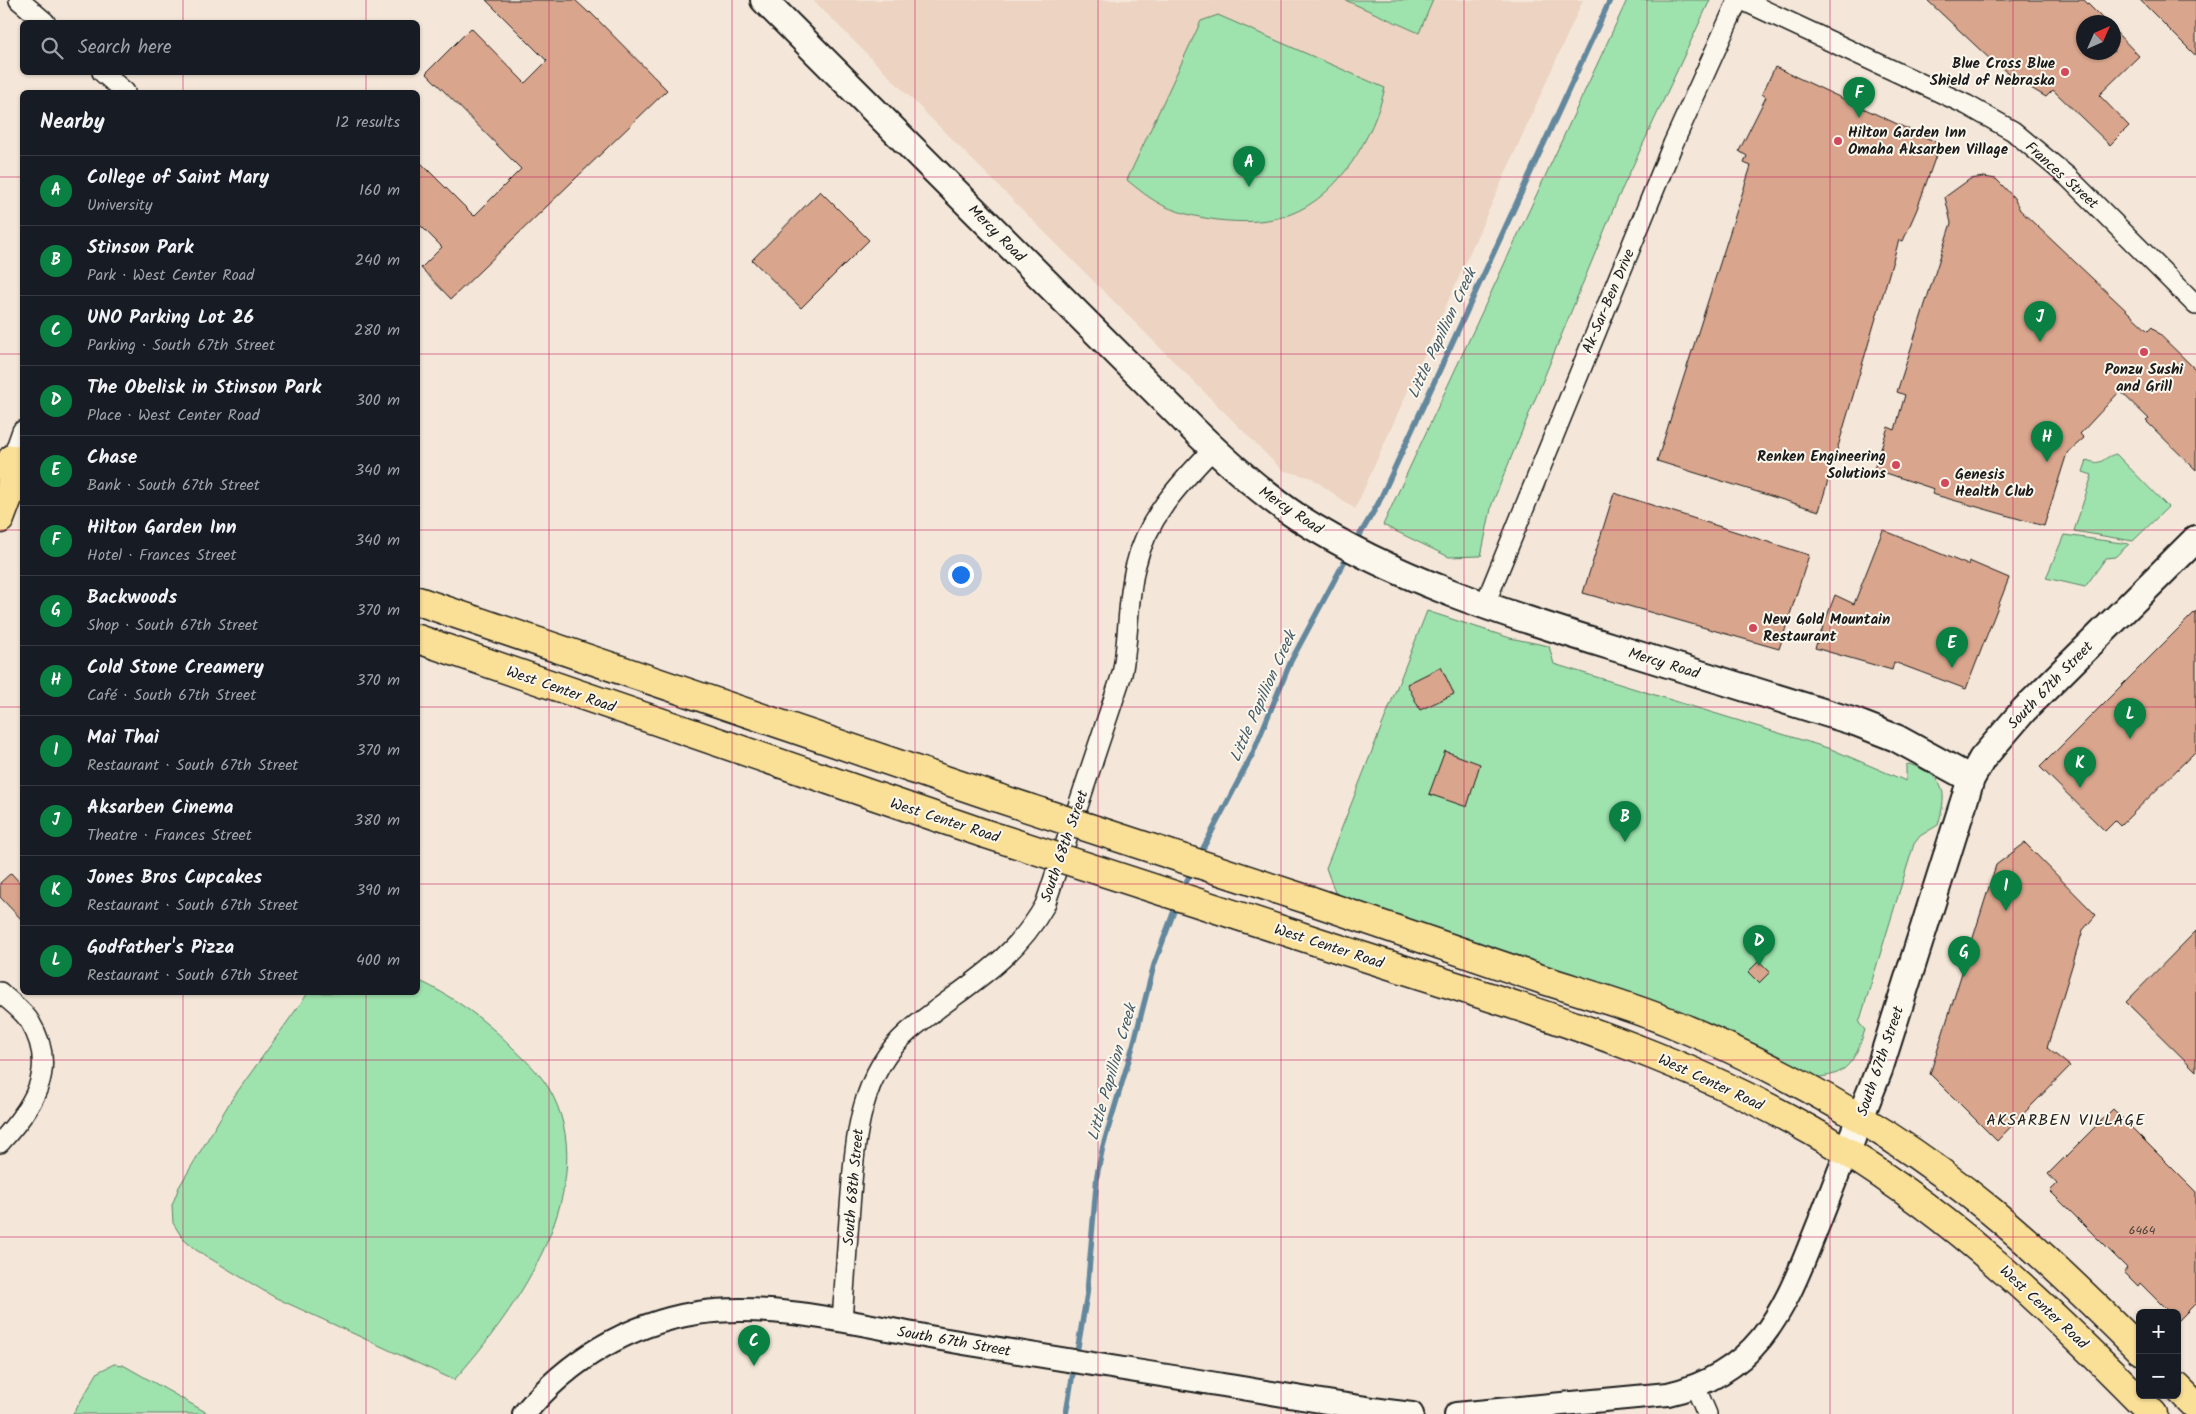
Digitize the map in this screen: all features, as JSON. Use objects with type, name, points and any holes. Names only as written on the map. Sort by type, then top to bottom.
[{"type":"main road","name":"Mercy Road","points":[[764,0],[1213,448],[1243,476],[1284,508],[1364,554],[1427,583],[1560,631],[1855,722],[1896,738],[1971,779]]},
{"type":"main road","points":[[8,502],[12,477],[9,460]]},
{"type":"main road","name":"South 67th Street","points":[[1847,1152],[1879,1070],[1971,779],[1982,759],[2024,710],[2196,539]]},
{"type":"main road","points":[[420,602],[994,797],[1606,998],[1670,1022],[1752,1060],[1860,1119],[1929,1165],[1990,1210],[2055,1267],[2136,1346]]},
{"type":"main road","name":"West Center Road","points":[[420,640],[983,833],[1550,1018],[1648,1053],[1756,1102],[1847,1152],[1930,1209],[2009,1273],[2054,1314],[2153,1414]]},
{"type":"main road","points":[[2181,1392],[2196,1406]]},
{"type":"street","points":[[19,0],[43,20]]},
{"type":"street","name":"Ak-Sar-Ben Drive","points":[[1485,604],[1673,144],[1738,0]]},
{"type":"street","name":"Frances Street","points":[[1742,0],[1967,105],[2013,132],[2068,177],[2196,305]]},
{"type":"street","points":[[105,75],[123,90]]},
{"type":"street","points":[[9,460],[20,435]]},
{"type":"street","name":"South 68th Street","points":[[842,1320],[856,1136],[868,1090],[885,1060],[902,1039],[1012,951],[1032,928],[1045,905],[1122,674],[1129,635],[1132,581],[1142,544],[1152,522],[1172,492],[1213,448]]},
{"type":"street","points":[[0,992],[30,1022],[40,1046],[43,1068],[42,1077],[31,1106],[0,1144]]},
{"type":"street","name":"South 67th Street","points":[[1456,1414],[1657,1396],[1694,1386],[1741,1359],[1773,1324],[1794,1286],[1847,1152]]},
{"type":"street","name":"South 67th Street","points":[[524,1414],[551,1384],[589,1354],[622,1336],[667,1320],[697,1313],[732,1311],[842,1320],[945,1340],[1412,1414]]},
{"type":"street","points":[[1694,1386],[1707,1414]]},
{"type":"shaded area","points":[[813,0],[1583,0],[1355,509],[1312,478],[1282,470]]},
{"type":"green space","points":[[1345,0],[1433,0],[1419,33]]},
{"type":"green space","points":[[1627,0],[1710,0],[1617,200],[1492,504],[1481,556],[1449,557],[1383,525]]},
{"type":"green space","points":[[1218,15],[1385,88],[1372,126],[1352,162],[1325,193],[1309,205],[1291,214],[1261,221],[1244,222],[1193,216],[1164,206],[1127,180],[1201,21]]},
{"type":"green space","points":[[2116,454],[2168,507],[2133,541],[2074,531],[2092,475],[2083,472],[2087,460],[2100,462]]},
{"type":"green space","points":[[2064,535],[2129,544],[2115,557],[2106,558],[2085,587],[2046,578]]},
{"type":"green space","points":[[1427,611],[1510,638],[1549,646],[1554,664],[1831,749],[1906,781],[1906,765],[1909,764],[1931,774],[1937,780],[1943,794],[1938,825],[1920,836],[1914,844],[1859,1023],[1865,1030],[1858,1050],[1848,1065],[1834,1074],[1812,1077],[1336,895],[1326,868]]},
{"type":"green space","points":[[420,981],[455,1000],[478,1017],[500,1035],[540,1076],[548,1087],[563,1124],[567,1163],[560,1203],[546,1243],[527,1282],[479,1351],[454,1380],[274,1297],[196,1250],[183,1239],[173,1223],[172,1205],[179,1187],[230,1102],[307,995],[420,995]]},
{"type":"green space","points":[[114,1364],[123,1365],[209,1414],[73,1414],[98,1372]]},
{"type":"building","points":[[486,0],[575,0],[590,12],[667,90],[451,299],[421,268],[442,247],[420,225],[420,162],[474,216],[521,169],[426,73],[471,28],[525,83],[547,61]]},
{"type":"building","name":"Blue Cross Blue Shield of Nebraska","points":[[1927,0],[2084,0],[2099,15],[2076,15],[2076,60],[2121,60],[2121,37],[2139,56],[2099,95],[2129,126],[2110,145],[2053,90],[2046,97],[1991,60]]},
{"type":"building","points":[[2140,0],[2196,0],[2196,56]]},
{"type":"building","points":[[1775,67],[1940,144],[1917,209],[1903,241],[1899,240],[1819,511],[1657,461],[1751,166],[1744,163],[1747,156],[1739,151],[1766,97],[1762,94]]},
{"type":"building","points":[[1984,177],[1996,179],[2014,198],[2020,210],[2148,331],[2152,327],[2196,370],[2196,470],[2146,421],[2149,419],[2120,391],[2080,434],[2084,438],[2067,453],[2044,526],[1932,494],[1934,489],[1874,469],[1888,427],[1895,430],[1905,395],[1897,392],[1951,223],[1945,197],[1970,179]]},
{"type":"building","points":[[820,191],[869,240],[801,308],[752,260]]},
{"type":"building","points":[[1614,493],[1809,555],[1779,649],[1583,593]]},
{"type":"building","points":[[1883,530],[1968,565],[1969,561],[2009,578],[1966,689],[1894,662],[1892,670],[1815,648],[1835,595],[1854,604]]},
{"type":"building","points":[[2196,611],[2196,751],[2120,826],[2115,821],[2105,831],[2040,767]]},
{"type":"building","points":[[1441,667],[1454,694],[1420,710],[1407,684]]},
{"type":"building","points":[[1445,751],[1480,764],[1467,807],[1429,794]]},
{"type":"building","points":[[2025,843],[2096,915],[2083,930],[2047,1048],[2070,1066],[1997,1141],[1930,1074],[1996,865]]},
{"type":"building","points":[[11,873],[20,883],[20,918],[0,897],[0,883]]},
{"type":"building","points":[[2196,931],[2196,1071],[2126,1002]]},
{"type":"building","points":[[1759,961],[1770,972],[1759,983],[1748,972]]},
{"type":"building","points":[[2113,1109],[2196,1192],[2196,1303],[2181,1318],[2181,1309],[2166,1309],[2140,1283],[2138,1286],[2124,1272],[2127,1268],[2050,1191],[2057,1184],[2048,1174]]},
{"type":"waterway","name":"Little Papillion Creek","points":[[1355,543],[1378,504],[1610,0]]},
{"type":"waterway","name":"Little Papillion Creek","points":[[1199,856],[1252,755],[1291,661],[1349,553]]},
{"type":"waterway","name":"Little Papillion Creek","points":[[1182,890],[1193,869]]},
{"type":"waterway","name":"Little Papillion Creek","points":[[1076,1358],[1087,1294],[1097,1175],[1103,1146],[1133,1046],[1154,965],[1177,903]]},
{"type":"waterway","name":"Little Papillion Creek","points":[[1066,1414],[1074,1367]]},
{"type":"place","name":"Blue Cross Blue Shield of Nebraska","points":[[2065,72]]},
{"type":"place","name":"Hilton Garden Inn","points":[[1859,118]]},
{"type":"place","name":"Hilton Garden Inn Omaha Aksarben Village","points":[[1838,141]]},
{"type":"place","name":"College of Saint Mary","points":[[1249,187]]},
{"type":"place","name":"Aksarben Cinema","points":[[2040,342]]},
{"type":"place","name":"Ponzu Sushi and Grill","points":[[2144,352]]},
{"type":"place","name":"Cold Stone Creamery","points":[[2047,462]]},
{"type":"place","name":"Renken Engineering Solutions","points":[[1896,465]]},
{"type":"place","name":"Genesis Health Club","points":[[1945,483]]},
{"type":"place","name":"New Gold Mountain Restaurant","points":[[1753,628]]},
{"type":"place","name":"Chase","points":[[1952,668]]},
{"type":"place","name":"Godfather's Pizza","points":[[2130,739]]},
{"type":"place","name":"Jones Bros Cupcakes","points":[[2080,788]]},
{"type":"place","name":"Stinson Park","points":[[1625,842]]},
{"type":"place","name":"Mai Thai","points":[[2006,911]]},
{"type":"place","name":"The Obelisk in Stinson Park","points":[[1759,966]]},
{"type":"place","name":"Backwoods","points":[[1964,977]]},
{"type":"place","name":"UNO Parking Lot 26","points":[[754,1366]]},
{"type":"district","name":"AKSARBEN VILLAGE","points":[[2066,1119]]}]
